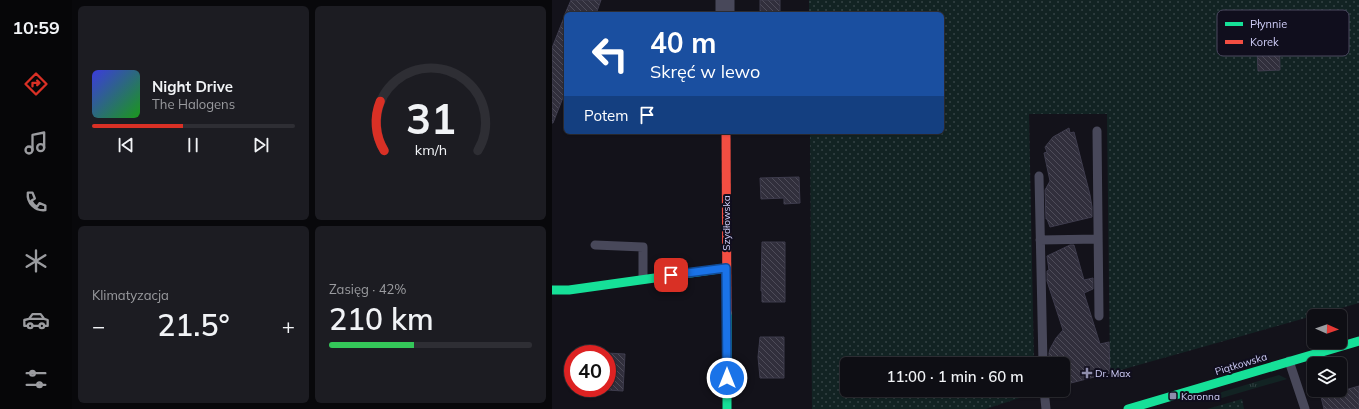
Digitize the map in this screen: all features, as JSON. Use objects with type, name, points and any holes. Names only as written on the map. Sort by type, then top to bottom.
[{"type":"street","points":[[725,0],[725,12]]},
{"type":"street","name":"Szydłowska","points":[[726,134],[727,409]]},
{"type":"street","points":[[552,290],[569,290],[726,268]]},
{"type":"street","name":"Piątkowska","points":[[1128,409],[1359,341]]},
{"type":"lane","points":[[1097,131],[1099,316]]},
{"type":"lane","points":[[1039,176],[1043,357]]},
{"type":"lane","points":[[1040,240],[1098,239]]},
{"type":"lane","points":[[595,245],[644,247],[643,279]]},
{"type":"lane","points":[[1289,361],[1305,409]]},
{"type":"lane","points":[[1045,397],[1046,409]]},
{"type":"green space","points":[[809,0],[1359,0],[1359,303],[1338,309],[1307,309],[1307,318],[1110,373],[1107,114],[1029,114],[1034,357],[840,357],[840,397],[1023,397],[986,409],[812,409],[810,134],[944,134],[944,12],[809,12]]},
{"type":"green space","points":[[1279,375],[1287,379],[1208,402],[1222,392]]},
{"type":"green space","points":[[1242,399],[1244,409],[1207,409]]},
{"type":"building","points":[[571,0],[601,0],[597,12],[566,12]]},
{"type":"building","points":[[760,0],[780,0],[780,12],[760,12]]},
{"type":"building","points":[[564,18],[564,95],[553,123],[552,123],[552,48]]},
{"type":"building","points":[[1257,56],[1280,56],[1280,70],[1258,71]]},
{"type":"building","points":[[1069,128],[1070,133],[1074,132],[1090,195],[1092,217],[1050,227],[1046,219],[1045,190],[1050,181],[1044,153],[1047,152],[1045,147],[1053,137]]},
{"type":"building","points":[[799,177],[800,203],[784,204],[784,198],[761,199],[760,178]]},
{"type":"building","points":[[762,242],[785,242],[785,302],[762,302]]},
{"type":"building","points":[[1070,245],[1074,245],[1084,280],[1093,278],[1093,289],[1084,293],[1100,344],[1109,342],[1110,373],[1070,383],[1070,357],[1049,357],[1050,349],[1056,338],[1063,330],[1047,281],[1047,271],[1049,270],[1047,256]]},
{"type":"building","points":[[760,337],[784,337],[784,378],[760,378],[758,357]]},
{"type":"building","points":[[616,354],[625,354],[623,391],[616,391]]},
{"type":"building","points":[[1359,386],[1359,409],[1324,409],[1321,397],[1347,397],[1347,389]]},
{"type":"traffic: fast","points":[[552,290],[569,290],[726,268]]},
{"type":"traffic: fast","points":[[727,313],[727,409]]},
{"type":"traffic: fast","points":[[1128,409],[1359,341]]},
{"type":"traffic: jam","points":[[726,134],[727,313]]},
{"type":"place","name":"Dr. Max","points":[[1087,373]]},
{"type":"place","name":"Koronna","points":[[1173,396]]},
{"type":"route","points":[[671,275],[726,268],[727,378]]}]
